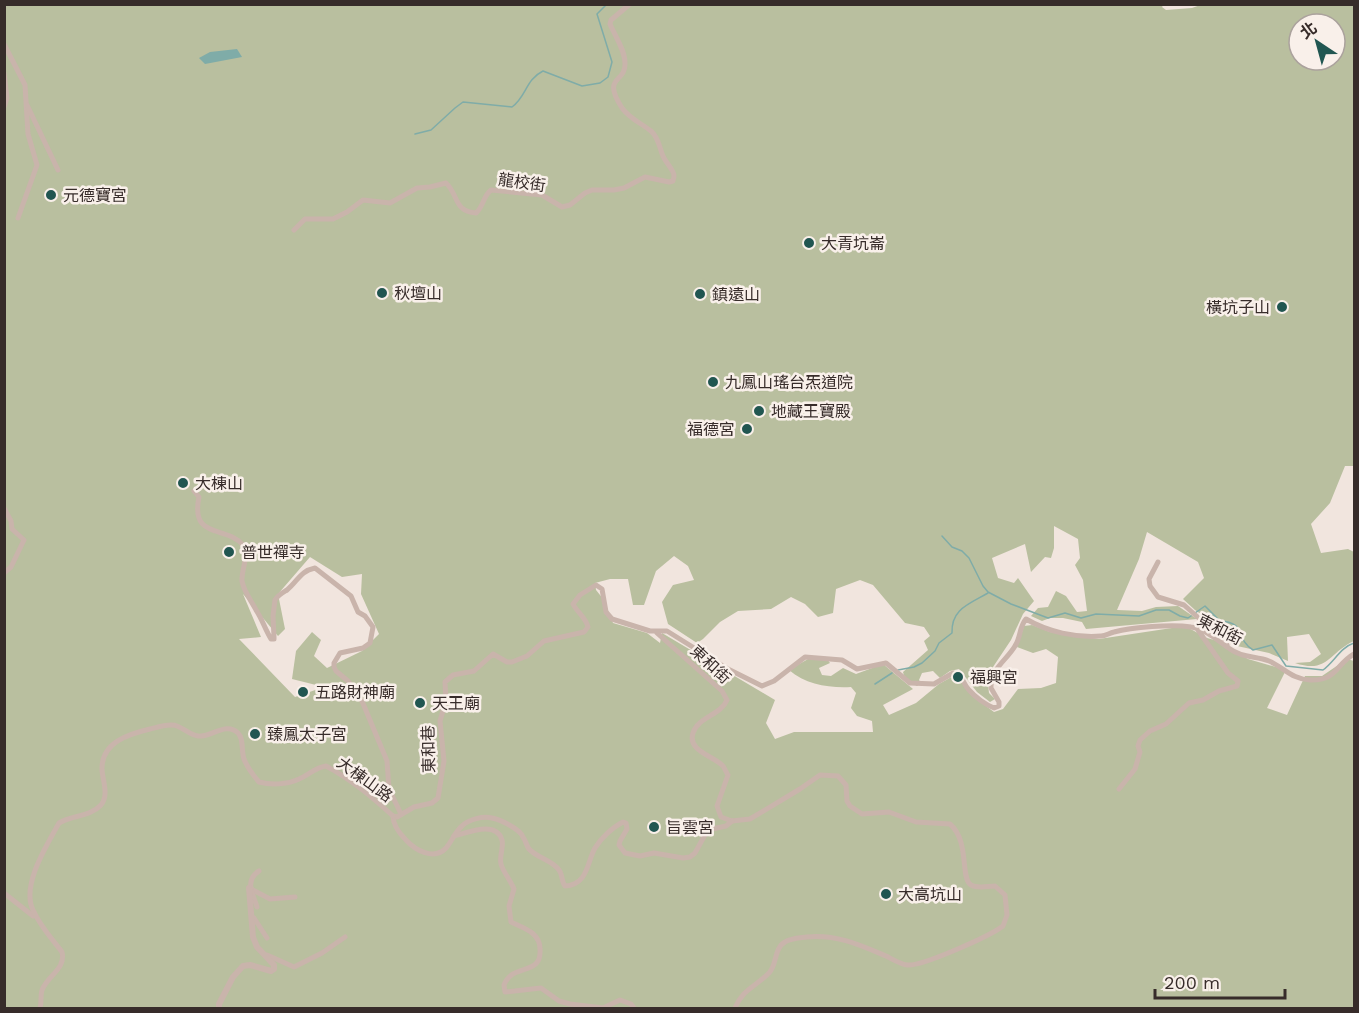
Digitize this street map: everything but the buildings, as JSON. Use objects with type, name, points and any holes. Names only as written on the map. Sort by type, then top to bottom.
[{"type":"street","name":"龍校街","points":[[294,230],[305,219],[333,219],[348,212],[363,200],[390,202],[417,188],[446,183],[450,186],[456,203],[469,212],[476,213],[491,190],[542,195],[562,207],[570,205],[592,190],[624,188],[645,177],[669,183],[673,181],[673,171],[663,156],[657,137],[651,130],[628,116],[612,87],[626,64],[611,20],[630,4]]},
{"type":"street","points":[[4,44],[24,85],[28,134],[37,165],[18,218]]},
{"type":"street","points":[[4,73],[8,98],[4,107]]},
{"type":"street","points":[[26,104],[58,170]]},
{"type":"street","points":[[194,491],[199,497],[196,511],[198,518],[211,530],[244,545],[246,550],[242,575],[244,588],[270,639],[274,639],[275,600],[307,569],[315,568],[351,596],[358,612],[370,621],[373,627],[370,643],[363,648],[340,653],[334,667],[348,681],[362,701],[387,761],[389,789],[401,814],[393,816],[393,823],[402,836],[424,853],[444,850],[461,826],[469,821],[494,818],[523,835],[529,849],[555,865],[561,872],[562,884],[571,886],[587,871],[596,847],[617,825],[623,822],[626,823],[627,829],[619,845],[625,853],[640,856],[654,853],[690,857],[695,853],[706,832],[726,826],[732,821],[750,819],[820,775],[838,776],[846,785],[847,801],[855,811],[862,814],[889,812],[916,822],[950,824],[957,831],[964,850],[966,879],[970,885],[995,886],[1005,895],[1007,915],[1005,923],[999,930],[919,965],[907,965],[845,939],[813,937],[783,942],[772,969],[746,990],[735,1008]]},
{"type":"street","points":[[4,508],[12,529],[24,540],[11,567],[4,573]]},
{"type":"street","points":[[1158,562],[1149,579],[1153,592],[1166,600],[1184,604],[1221,635],[1229,648]]},
{"type":"street","name":"東和巷","points":[[401,814],[414,807],[432,803],[438,798],[444,761],[440,721],[446,701],[444,684],[449,677],[474,671],[493,654],[507,662],[512,662],[527,656],[544,641],[584,632],[588,627],[587,622],[576,611],[573,604],[580,595],[596,585],[602,589],[606,612],[612,619],[657,633]]},
{"type":"street","name":"東和街","points":[[732,821],[721,817],[717,806],[728,775],[724,767],[697,748],[693,742],[693,734],[700,722],[726,703],[725,694],[657,633],[663,630],[728,669],[762,686],[774,681],[805,657],[842,660],[857,669],[886,663],[909,684],[934,684],[953,673],[958,674],[962,676],[969,691],[994,708],[999,706],[999,702],[991,688],[994,675],[1004,658],[1014,648],[1021,624],[1026,619],[1044,629],[1080,635],[1100,636],[1157,626],[1197,628],[1249,658],[1268,660],[1290,674],[1310,680],[1329,677],[1348,657],[1354,654]]},
{"type":"street","points":[[1119,789],[1135,769],[1140,752],[1138,746],[1140,740],[1150,731],[1166,724],[1189,703],[1203,700],[1219,691],[1237,686],[1238,681],[1227,673],[1197,628]]},
{"type":"street","name":"大棟山路","points":[[40,1008],[44,986],[59,970],[63,959],[62,952],[37,919],[31,907],[31,886],[38,862],[59,823],[88,813],[102,803],[105,797],[102,772],[104,758],[112,746],[126,735],[169,726],[177,726],[199,736],[226,728],[233,730],[242,738],[244,761],[259,782],[267,784],[289,782],[300,779],[318,767],[326,766],[338,772],[393,816]]},
{"type":"street","points":[[454,836],[482,829],[493,830],[499,835],[502,841],[501,864],[514,890],[508,915],[511,922],[537,936],[540,943],[541,956],[538,964],[512,974],[504,985],[505,992],[541,988],[559,1001],[570,1004],[603,1008],[620,1000],[631,1004],[634,1008]]},
{"type":"street","points":[[219,1008],[233,977],[243,966],[250,965],[271,971],[274,969],[274,965],[260,951],[253,937],[249,888],[254,874],[259,871]]},
{"type":"street","points":[[249,888],[270,899],[295,897]]},
{"type":"street","points":[[249,888],[257,907]]},
{"type":"street","points":[[4,892],[37,919]]},
{"type":"street","points":[[252,917],[267,938]]},
{"type":"street","points":[[260,951],[294,967],[345,938]]},
{"type":"green space","points":[[1164,4],[1162,7],[1166,10],[1192,8],[1203,4],[1354,5],[1354,466],[1345,466],[1330,503],[1311,524],[1321,553],[1348,549],[1354,552],[1354,641],[1327,661],[1314,666],[1295,663],[1310,662],[1321,654],[1309,634],[1287,637],[1288,661],[1269,653],[1237,646],[1183,599],[1204,578],[1198,562],[1147,532],[1139,559],[1117,610],[1142,611],[1156,607],[1178,606],[1197,619],[1086,629],[1082,622],[1063,618],[1050,618],[1042,621],[1031,616],[1038,608],[1048,607],[1056,591],[1066,596],[1077,612],[1087,611],[1083,580],[1075,565],[1080,558],[1078,539],[1054,526],[1054,548],[1051,558],[1045,557],[1031,572],[1025,544],[992,558],[998,578],[1014,583],[1018,578],[1034,601],[1023,614],[1011,640],[987,676],[989,693],[995,699],[990,702],[977,692],[959,669],[950,671],[940,678],[933,671],[922,673],[919,680],[921,683],[917,686],[905,679],[903,672],[928,650],[924,641],[930,636],[924,627],[905,623],[873,585],[860,580],[836,589],[833,613],[818,617],[805,604],[791,597],[771,609],[738,611],[720,622],[697,643],[668,624],[662,602],[673,585],[694,580],[688,566],[674,556],[656,571],[644,605],[633,605],[628,579],[610,579],[595,583],[596,590],[604,600],[613,623],[647,633],[660,643],[662,633],[775,700],[766,723],[775,739],[794,732],[873,732],[872,721],[857,716],[851,708],[856,693],[851,687],[834,687],[810,682],[789,670],[808,659],[827,659],[830,663],[819,668],[822,675],[831,676],[843,668],[856,674],[883,664],[913,689],[883,705],[889,715],[916,703],[939,684],[955,675],[963,681],[970,694],[994,712],[1003,709],[1018,689],[1041,688],[1056,683],[1058,657],[1046,649],[1033,653],[1017,647],[1024,626],[1032,625],[1050,632],[1099,639],[1185,626],[1207,638],[1218,641],[1248,659],[1286,670],[1267,708],[1287,715],[1305,676],[1322,676],[1347,659],[1354,661],[1354,1008],[5,1008],[5,5]],"holes":[[[310,557],[342,577],[362,574],[361,594],[379,634],[362,651],[327,668],[314,656],[321,640],[312,632],[296,651],[292,679],[324,687],[295,697],[239,639],[261,637],[243,594],[278,636],[285,629],[278,594]]]},
{"type":"water","points":[[237,49],[242,57],[205,64],[199,58],[210,52]]},
{"type":"waterway","points":[[415,134],[431,130],[463,102],[512,107],[521,98],[529,83],[543,71],[582,86],[600,83],[608,77],[612,62],[597,14],[607,4]]},
{"type":"waterway","points":[[942,536],[952,547],[962,551],[969,558],[988,592],[1011,604],[1048,618],[1065,613],[1081,618],[1096,614],[1139,616],[1156,610],[1169,610],[1188,618],[1191,616]]},
{"type":"waterway","points":[[898,670],[922,663],[935,651],[939,643],[952,633],[952,625],[962,608],[988,593]]},
{"type":"waterway","points":[[1195,613],[1205,606],[1220,621],[1229,622],[1238,628],[1244,641],[1253,650],[1272,645],[1286,666],[1323,670],[1345,648],[1354,643]]},
{"type":"waterway","points":[[875,684],[892,673]]},
{"type":"place","name":"元德寶宮","points":[[51,195]]},
{"type":"place","name":"大青坑崙","points":[[809,243]]},
{"type":"place","name":"秋壇山","points":[[382,293]]},
{"type":"place","name":"鎮遠山","points":[[700,294]]},
{"type":"place","name":"橫坑子山","points":[[1282,307]]},
{"type":"place","name":"九鳳山瑤台炁道院","points":[[713,382]]},
{"type":"place","name":"地藏王寶殿","points":[[759,411]]},
{"type":"place","name":"福德宮","points":[[747,429]]},
{"type":"place","name":"大棟山","points":[[183,483]]},
{"type":"place","name":"普世禪寺","points":[[229,552]]},
{"type":"place","name":"福興宮","points":[[958,677]]},
{"type":"place","name":"五路財神廟","points":[[303,692]]},
{"type":"place","name":"天王廟","points":[[420,703]]},
{"type":"place","name":"臻鳳太子宮","points":[[255,734]]},
{"type":"place","name":"旨雲宮","points":[[654,827]]},
{"type":"place","name":"大高坑山","points":[[886,894]]}]
